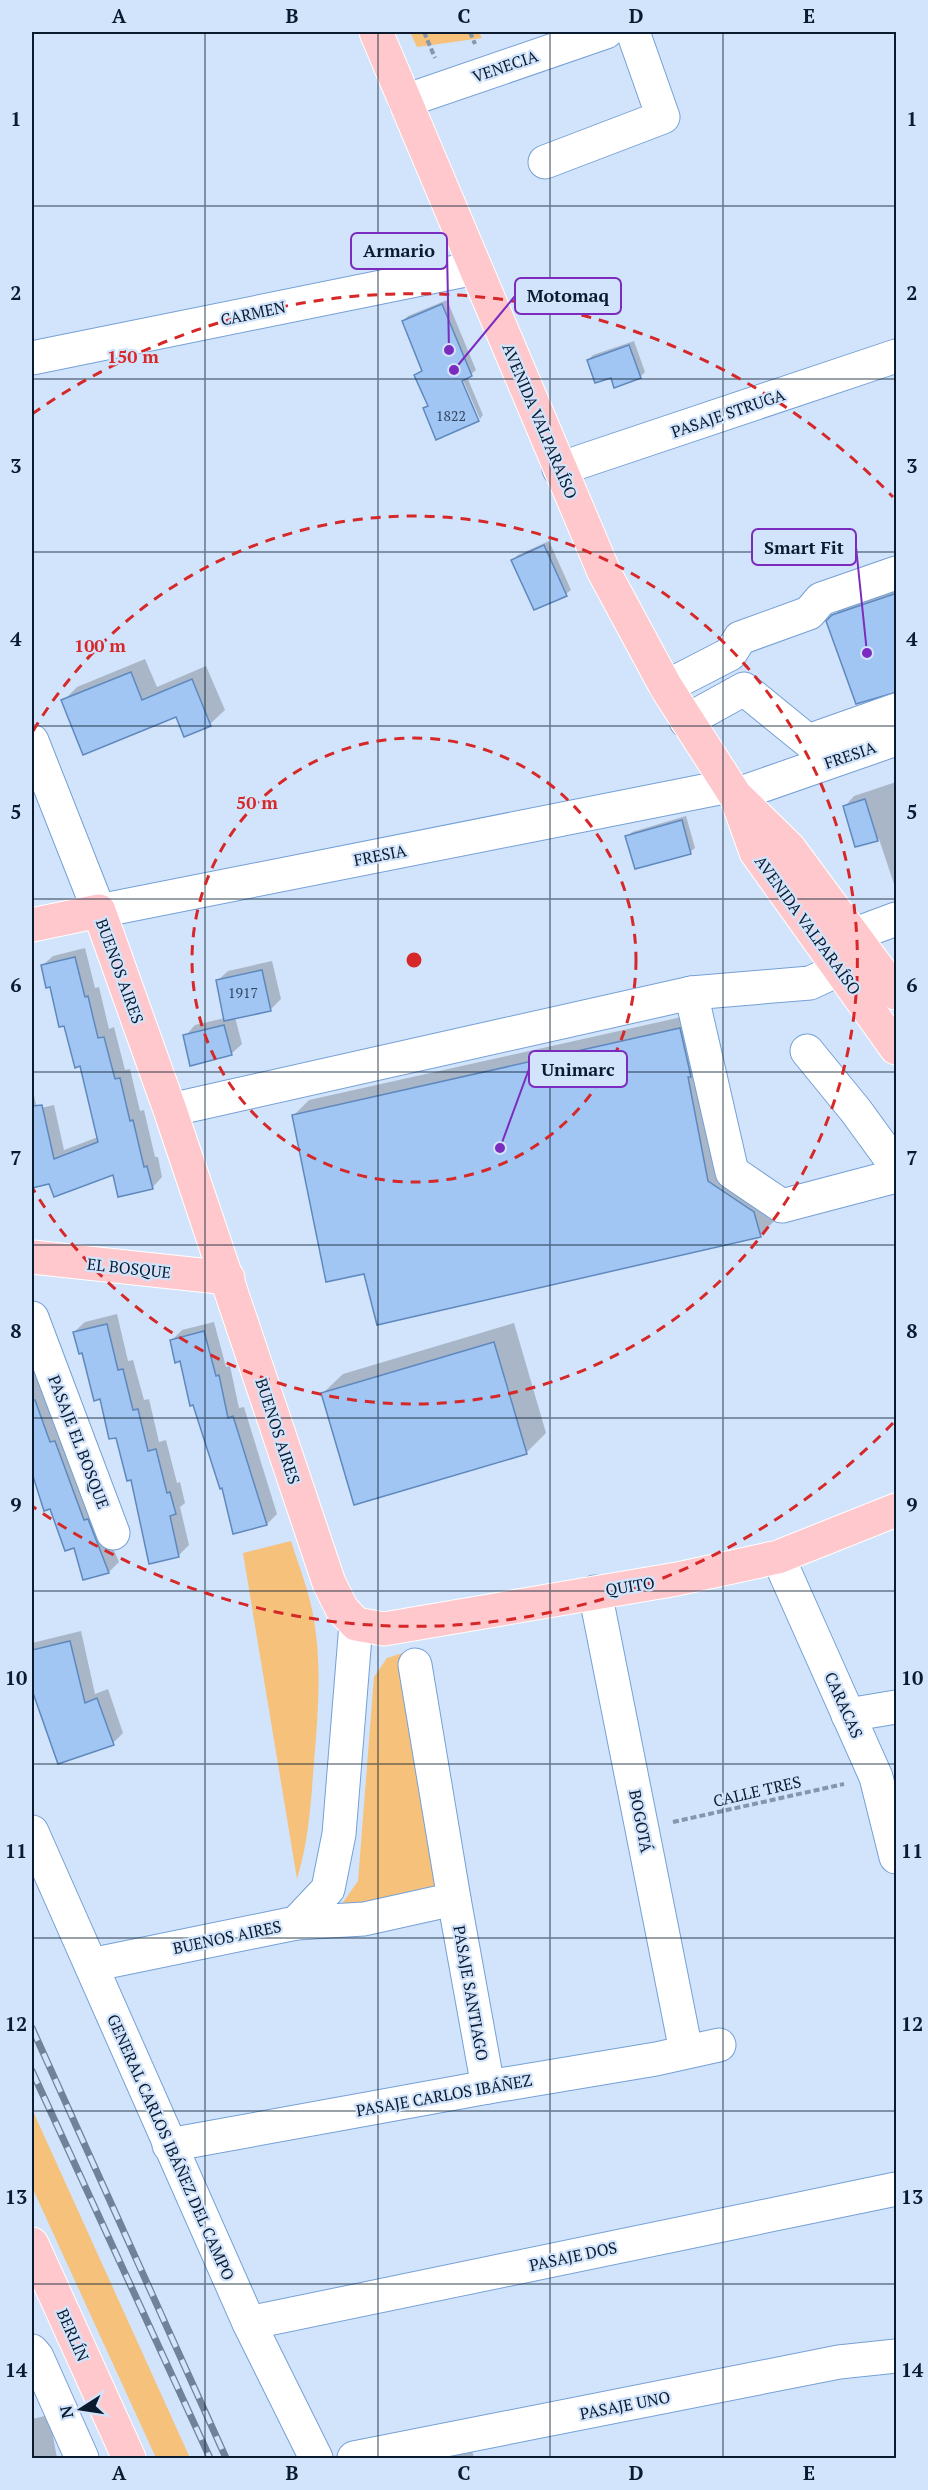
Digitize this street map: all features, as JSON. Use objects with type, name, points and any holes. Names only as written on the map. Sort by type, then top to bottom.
[{"type":"main road","name":"AVENIDA VALPARAÍSO","points":[[375,32],[604,572],[666,687],[732,790],[789,848],[897,993]]},
{"type":"main road","name":"AVENIDA VALPARAÍSO","points":[[732,790],[756,852],[897,1047]]},
{"type":"main road","name":"FRESIA","points":[[32,925],[99,911]]},
{"type":"main road","name":"BUENOS AIRES","points":[[99,911],[228,1278],[329,1583],[342,1609],[356,1624]]},
{"type":"main road","name":"EL BOSQUE","points":[[32,1257],[228,1278]]},
{"type":"main road","name":"QUITO","points":[[356,1624],[384,1629],[677,1579],[778,1557],[897,1510]]},
{"type":"main road","name":"BERLÍN","points":[[32,2244],[129,2458]]},
{"type":"street","name":"VENECIA","points":[[405,101],[606,32]]},
{"type":"street","points":[[545,162],[663,117],[633,32]]},
{"type":"street","name":"CARMEN","points":[[32,358],[475,268]]},
{"type":"street","name":"PASAJE STRUGA","points":[[559,469],[897,356]]},
{"type":"street","points":[[666,687],[730,654],[740,638],[809,613],[821,600],[897,573]]},
{"type":"street","points":[[686,721],[744,689],[808,741],[897,710]]},
{"type":"street","name":"FRESIA","points":[[99,911],[732,790],[897,739]]},
{"type":"street","name":"BUENOS AIRES","points":[[32,741],[99,911]]},
{"type":"street","points":[[854,935],[897,919]]},
{"type":"street","points":[[170,1110],[691,993],[810,983],[840,969]]},
{"type":"street","points":[[691,993],[732,1172],[782,1206],[897,1176]]},
{"type":"street","points":[[807,1051],[897,1166]]},
{"type":"street","name":"PASAJE EL BOSQUE","points":[[32,1318],[113,1533]]},
{"type":"street","name":"CARACAS","points":[[778,1557],[876,1777],[897,1857]]},
{"type":"street","name":"BOGOTÁ","points":[[595,1592],[686,2051]]},
{"type":"street","name":"BUENOS AIRES","points":[[91,1965],[296,1923],[328,1889],[339,1834],[356,1624]]},
{"type":"street","name":"PASAJE SANTIAGO","points":[[415,1665],[488,2087]]},
{"type":"street","points":[[848,1715],[897,1707]]},
{"type":"street","name":"GENERAL CARLOS IBÁÑEZ DEL CAMPO","points":[[32,1832],[249,2323],[316,2458]]},
{"type":"street","points":[[296,1923],[364,1920],[454,1899]]},
{"type":"street","name":"PASAJE CARLOS IBÁÑEZ","points":[[169,2145],[656,2059],[719,2045]]},
{"type":"street","name":"PASAJE DOS","points":[[249,2323],[897,2189]]},
{"type":"street","points":[[32,2351],[37,2357],[82,2458]]},
{"type":"street","name":"PASAJE UNO","points":[[354,2458],[839,2362],[897,2356]]},
{"type":"path","name":"CALLE TRES","points":[[643,1829],[876,1777]]},
{"type":"shaded area","points":[[410,32],[479,32],[482,38],[417,47]]},
{"type":"shaded area","points":[[291,1541],[312,1610],[319,1673],[317,1726],[307,1835],[297,1879],[243,1553]]},
{"type":"shaded area","points":[[406,1652],[446,1886],[339,1908],[358,1881],[374,1677],[387,1658]]},
{"type":"shaded area","points":[[32,2109],[190,2458],[156,2458],[32,2187]]},
{"type":"building","points":[[442,304],[472,376],[462,381],[479,421],[436,440],[423,408],[428,406],[414,375],[422,371],[402,321]]},
{"type":"building","points":[[629,345],[641,378],[614,388],[611,378],[595,383],[587,360]]},
{"type":"building","points":[[544,545],[567,596],[534,610],[511,560]]},
{"type":"building","points":[[897,593],[897,692],[856,704],[826,621],[832,615]]},
{"type":"building","points":[[131,672],[142,700],[192,679],[211,726],[184,737],[176,717],[83,755],[61,700]]},
{"type":"building","points":[[865,799],[878,841],[855,847],[843,806]]},
{"type":"building","points":[[682,820],[691,854],[635,869],[625,836]]},
{"type":"building","points":[[75,957],[85,997],[88,996],[98,1038],[104,1037],[115,1079],[120,1078],[130,1121],[133,1120],[144,1167],[147,1166],[153,1189],[118,1197],[113,1175],[54,1197],[49,1184],[32,1188],[32,1106],[42,1105],[54,1159],[98,1142],[80,1066],[75,1068],[64,1026],[59,1027],[50,987],[46,988],[41,965]]},
{"type":"building","points":[[262,970],[271,1011],[224,1021],[216,980]]},
{"type":"building","points":[[224,1025],[232,1055],[190,1066],[183,1035]]},
{"type":"building","points":[[680,1028],[691,1077],[688,1077],[708,1181],[754,1212],[761,1237],[377,1325],[364,1274],[326,1282],[292,1115]]},
{"type":"building","points":[[107,1324],[118,1370],[123,1369],[133,1410],[138,1409],[148,1451],[156,1449],[167,1493],[170,1492],[176,1514],[170,1516],[179,1557],[149,1564],[131,1480],[127,1481],[116,1438],[109,1439],[100,1399],[94,1401],[82,1353],[79,1354],[73,1332]]},
{"type":"building","points":[[204,1331],[216,1376],[219,1375],[228,1418],[233,1416],[267,1525],[233,1534],[222,1488],[220,1489],[193,1405],[190,1406],[180,1361],[175,1363],[170,1340]]},
{"type":"building","points":[[494,1342],[527,1454],[354,1505],[321,1393]]},
{"type":"building","points":[[32,1400],[35,1400],[50,1442],[55,1441],[84,1520],[88,1519],[109,1573],[83,1580],[74,1548],[65,1551],[50,1509],[44,1511],[32,1473]]},
{"type":"building","points":[[70,1641],[85,1703],[97,1698],[114,1745],[58,1764],[32,1690],[32,1650]]},
{"type":"railway","points":[[32,2028],[226,2458]]},
{"type":"railway","points":[[32,2071],[210,2458]]},
{"type":"place","name":"Armario","points":[[449,350]]},
{"type":"place","name":"Motomaq","points":[[454,370]]},
{"type":"place","name":"Smart Fit","points":[[867,653]]},
{"type":"place","name":"Unimarc","points":[[500,1148]]}]
